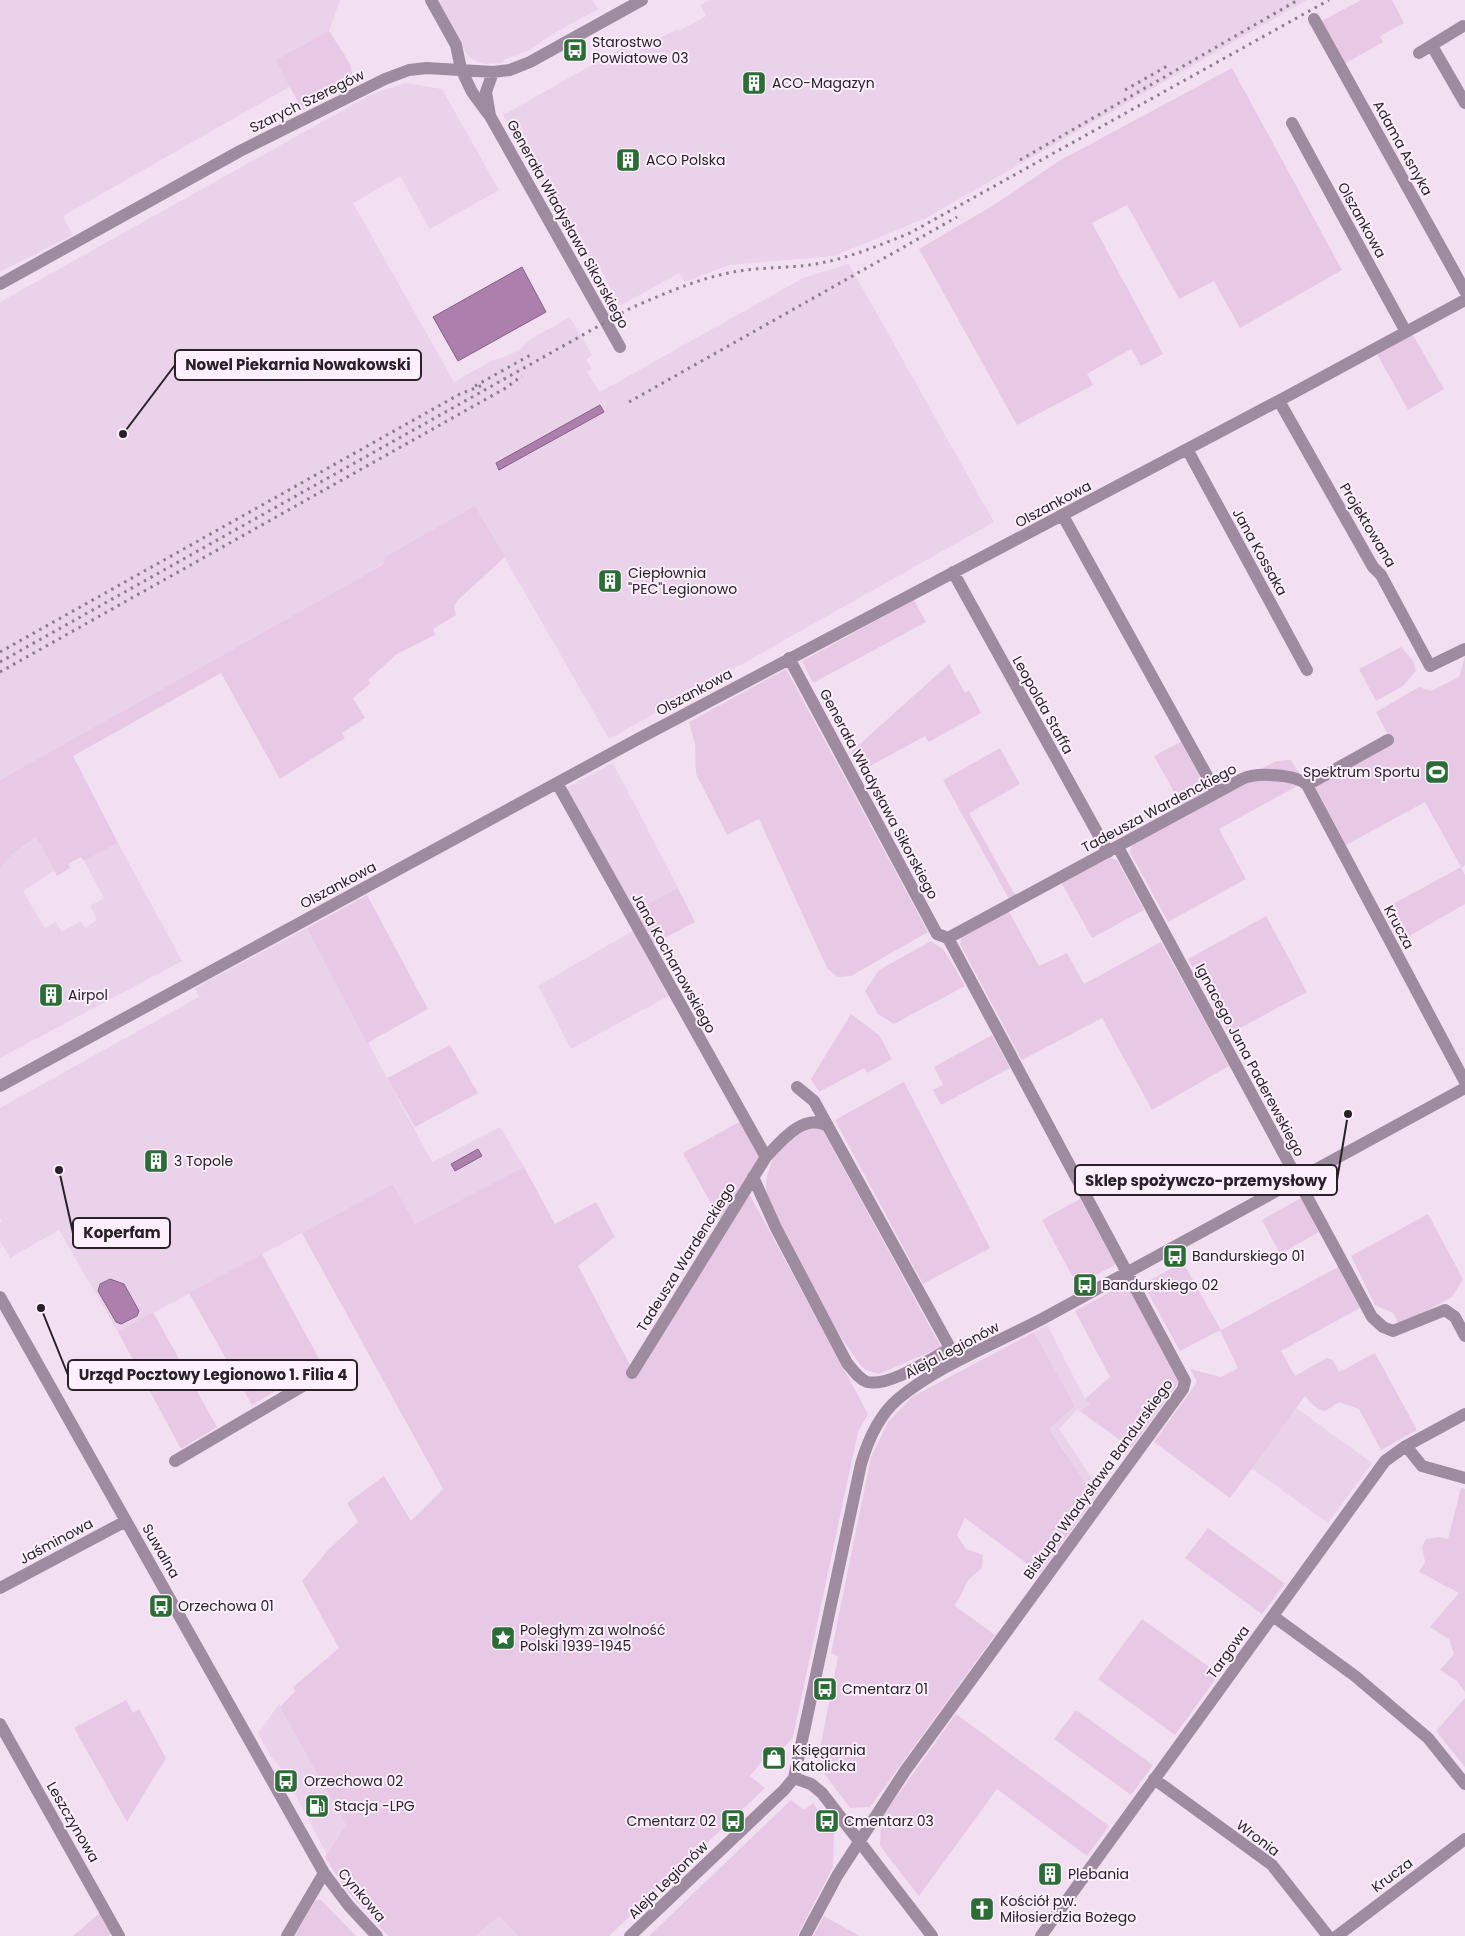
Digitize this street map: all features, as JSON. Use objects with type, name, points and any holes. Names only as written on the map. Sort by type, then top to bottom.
[{"type":"street","name":"Generała Władysława Sikorskiego","points":[[431,0],[456,45],[461,69],[472,92],[490,116],[620,347]]},
{"type":"street","name":"Szarych Szeregów","points":[[0,284],[240,151],[385,79],[409,70],[427,68],[493,72],[510,70],[530,62],[642,0]]},
{"type":"street","name":"Adama Asnyka","points":[[1314,19],[1465,292]]},
{"type":"street","points":[[1419,53],[1463,26]]},
{"type":"street","points":[[1432,46],[1465,103]]},
{"type":"street","name":"Generała Władysława Sikorskiego","points":[[490,116],[486,96],[493,72]]},
{"type":"street","name":"Olszankowa","points":[[1292,123],[1406,332]]},
{"type":"street","name":"Olszankowa","points":[[0,1086],[789,658],[1063,516],[1465,300]]},
{"type":"street","name":"Projektowana","points":[[1279,401],[1373,567],[1382,577],[1430,666],[1465,649]]},
{"type":"street","name":"Jana Kossaka","points":[[1186,449],[1307,670]]},
{"type":"street","points":[[1063,516],[1216,792]]},
{"type":"street","name":"Leopolda Staffa","points":[[953,572],[1113,850]]},
{"type":"street","name":"Generała Władysława Sikorskiego","points":[[789,658],[937,934],[948,938]]},
{"type":"street","points":[[1307,785],[1388,740]]},
{"type":"street","name":"Tadeusza Wardenckiego","points":[[948,938],[1113,850],[1216,792],[1250,776],[1298,779],[1307,785]]},
{"type":"street","name":"Jana Kochanowskiego","points":[[557,783],[766,1157]]},
{"type":"street","name":"Krucza","points":[[1307,785],[1465,1082]]},
{"type":"street","name":"Ignacego Jana Paderewskiego","points":[[1113,850],[1377,1322],[1388,1329],[1400,1330],[1445,1310],[1455,1317],[1465,1336]]},
{"type":"street","name":"Biskupa Władysława Bandurskiego","points":[[805,1936],[837,1876],[905,1771],[1184,1385],[1183,1373],[948,938]]},
{"type":"street","points":[[796,1087],[814,1100],[958,1363]]},
{"type":"street","name":"Aleja Legionów","points":[[630,1936],[784,1790],[794,1778],[857,1478],[868,1441],[876,1425],[894,1402],[920,1382],[1128,1272],[1465,1088]]},
{"type":"street","name":"Tadeusza Wardenckiego","points":[[632,1372],[766,1157],[780,1142],[802,1125],[819,1121],[828,1126]]},
{"type":"street","points":[[753,1177],[776,1228],[847,1363],[855,1373],[867,1382],[886,1382],[951,1348]]},
{"type":"street","name":"Suwalna","points":[[0,1297],[324,1873]]},
{"type":"street","points":[[175,1461],[335,1367]]},
{"type":"street","name":"Targowa","points":[[1041,1936],[1385,1461],[1406,1446],[1465,1414]]},
{"type":"street","points":[[1406,1446],[1422,1466],[1465,1478]]},
{"type":"street","name":"Jaśminowa","points":[[0,1588],[126,1521]]},
{"type":"street","points":[[1273,1616],[1355,1676],[1428,1738],[1465,1784]]},
{"type":"street","name":"Leszczynowa","points":[[0,1724],[119,1936]]},
{"type":"street","points":[[794,1778],[806,1781],[819,1791],[932,1936]]},
{"type":"street","name":"Wronia","points":[[1154,1780],[1272,1866],[1328,1936]]},
{"type":"street","name":"Krucza","points":[[1337,1936],[1465,1839]]},
{"type":"street","points":[[287,1936],[324,1873]]},
{"type":"street","name":"Cynkowa","points":[[324,1873],[349,1906],[377,1936]]},
{"type":"shaded area","points":[[0,0],[340,0],[329,31],[345,55],[63,216],[73,235],[0,272]]},
{"type":"shaded area","points":[[437,0],[592,0],[598,9],[546,38],[530,50],[505,59],[502,63],[485,64],[467,55]]},
{"type":"shaded area","points":[[710,0],[1307,0],[926,218],[834,256],[729,265],[685,282],[679,273],[620,306],[598,264],[581,255],[503,115],[622,48],[637,54],[641,52],[639,49],[677,29],[679,31],[706,16],[700,5]]},
{"type":"shaded area","points":[[1361,0],[1392,0],[1404,23],[1380,36],[1383,42],[1344,64],[1320,22]]},
{"type":"shaded area","points":[[329,31],[350,64],[355,84],[302,110],[276,60]]},
{"type":"shaded area","points":[[1232,68],[1342,270],[1240,328],[1214,281],[1179,299],[1127,205],[1092,223],[1163,354],[1141,366],[1131,349],[1087,374],[1093,385],[1017,425],[919,249],[994,205],[1059,161]]},
{"type":"shaded area","points":[[405,83],[442,89],[499,190],[430,229],[400,176],[353,203],[454,382],[493,360],[505,357],[520,349],[529,340],[570,317],[592,355],[586,360],[592,369],[587,372],[600,392],[803,278],[849,264],[994,522],[609,739],[475,506],[356,580],[0,780],[0,302],[370,95]]},
{"type":"shaded area","points":[[522,267],[546,312],[458,361],[433,317]]},
{"type":"shaded area","points":[[1413,335],[1444,389],[1408,410],[1377,354]]},
{"type":"shaded area","points":[[600,405],[604,412],[499,470],[496,463]]},
{"type":"shaded area","points":[[475,506],[505,557],[459,599],[454,606],[456,615],[433,629],[435,635],[397,654],[368,680],[371,683],[353,698],[365,718],[342,733],[345,738],[280,779],[221,673],[73,756],[118,843],[84,861],[81,857],[68,864],[70,868],[57,876],[36,837],[11,855],[0,869],[0,780],[356,580],[383,564],[385,557]]},
{"type":"shaded area","points":[[914,600],[926,622],[813,683],[802,661]]},
{"type":"shaded area","points":[[1401,647],[1413,661],[1416,671],[1403,686],[1376,701],[1359,669]]},
{"type":"shaded area","points":[[1465,656],[1465,865],[1461,868],[1465,875],[1465,904],[1399,942],[1382,910],[1461,867],[1425,802],[1346,845],[1315,786],[1392,742],[1376,712],[1419,687],[1431,691],[1459,677]]},
{"type":"shaded area","points":[[949,664],[965,693],[969,690],[981,713],[929,742],[925,736],[861,771],[851,752]]},
{"type":"shaded area","points":[[786,669],[928,932],[851,976],[837,977],[827,968],[759,819],[727,835],[696,774],[695,745],[689,722]]},
{"type":"shaded area","points":[[1184,740],[1212,788],[1181,805],[1154,756]]},
{"type":"shaded area","points":[[1000,748],[1020,784],[969,813],[1014,893],[1018,894],[1009,899],[943,780]]},
{"type":"shaded area","points":[[1291,760],[1300,774],[1258,770],[1277,761]]},
{"type":"shaded area","points":[[613,763],[678,888],[633,912],[564,789]]},
{"type":"shaded area","points":[[1249,779],[1281,779],[1297,786],[1219,829],[1246,879],[1168,922],[1130,852],[1133,843]]},
{"type":"shaded area","points":[[36,837],[54,871],[23,891],[45,928],[56,922],[62,932],[81,921],[85,928],[97,920],[90,906],[104,898],[84,861],[118,843],[182,961],[0,1058],[0,869],[11,855]]},
{"type":"shaded area","points":[[1107,856],[1117,860],[1144,910],[1092,938],[1061,882]]},
{"type":"shaded area","points":[[678,888],[695,922],[651,945],[633,912]]},
{"type":"shaded area","points":[[367,895],[428,1009],[367,1043],[307,928]]},
{"type":"shaded area","points":[[1008,910],[1039,966],[1067,953],[1084,984],[1161,942],[1229,1066],[1152,1110],[1102,1018],[1022,1060],[960,944],[962,936]]},
{"type":"shaded area","points":[[1266,916],[1307,992],[1229,1034],[1188,959]]},
{"type":"shaded area","points":[[307,928],[432,1162],[500,1127],[524,1167],[415,1224],[393,1184],[118,1332],[59,1230],[10,1258],[0,1241],[0,1223],[2,1221],[0,1218],[0,1108],[199,997],[195,988]]},
{"type":"shaded area","points":[[634,930],[653,969],[660,974],[672,994],[571,1049],[538,986]]},
{"type":"shaded area","points":[[931,941],[944,950],[965,986],[894,1024],[878,1014],[865,991],[879,970]]},
{"type":"shaded area","points":[[851,1014],[879,1035],[892,1059],[867,1073],[864,1068],[819,1092],[811,1079]]},
{"type":"shaded area","points":[[992,1035],[1010,1068],[941,1105],[933,1090],[943,1085],[934,1067]]},
{"type":"shaded area","points":[[450,1045],[478,1093],[415,1127],[387,1078]]},
{"type":"shaded area","points":[[904,1082],[990,1248],[923,1284],[835,1120]]},
{"type":"shaded area","points":[[741,1121],[762,1158],[721,1222],[683,1153]]},
{"type":"shaded area","points":[[821,1127],[941,1347],[879,1374],[866,1370],[861,1366],[830,1321],[767,1198],[766,1183],[770,1166],[777,1151],[792,1138]]},
{"type":"shaded area","points":[[478,1149],[482,1156],[455,1171],[451,1164]]},
{"type":"shaded area","points":[[524,1167],[555,1224],[596,1202],[615,1237],[578,1266],[631,1367],[628,1375],[633,1379],[747,1195],[751,1197],[868,1414],[858,1432],[793,1737],[781,1751],[775,1746],[750,1776],[765,1788],[609,1936],[518,1936],[499,1916],[476,1936],[388,1936],[344,1887],[325,1857],[346,1825],[280,1707],[295,1691],[293,1687],[339,1648],[302,1581],[329,1549],[358,1522],[347,1503],[384,1476],[411,1521],[443,1489],[302,1233],[393,1184],[415,1224]]},
{"type":"shaded area","points":[[1301,1198],[1319,1232],[1280,1254],[1262,1220]]},
{"type":"shaded area","points":[[1080,1199],[1115,1265],[1077,1285],[1042,1220]]},
{"type":"shaded area","points":[[1428,1214],[1463,1279],[1452,1297],[1400,1326],[1393,1313],[1375,1305],[1351,1256]]},
{"type":"shaded area","points":[[262,1254],[322,1364],[252,1405],[189,1293]]},
{"type":"shaded area","points":[[1183,1262],[1221,1330],[1338,1267],[1360,1308],[1281,1351],[1295,1376],[1327,1358],[1333,1360],[1339,1372],[1375,1353],[1417,1430],[1381,1450],[1359,1409],[1339,1402],[1325,1411],[1316,1407],[1305,1396],[1230,1498],[1154,1442],[1197,1382],[1190,1369],[1221,1377],[1238,1368],[1220,1330],[1180,1351],[1143,1284]]},
{"type":"shaded area","points":[[110,1279],[124,1284],[139,1311],[137,1316],[121,1324],[116,1322],[98,1291],[100,1284]]},
{"type":"shaded area","points":[[1127,1283],[1179,1382],[1131,1448],[1081,1412],[1090,1404],[1085,1399],[1110,1377],[1075,1311]]},
{"type":"shaded area","points":[[153,1312],[217,1427],[181,1449],[118,1332]]},
{"type":"shaded area","points":[[1047,1325],[1085,1399],[1091,1404],[1081,1412],[1077,1410],[1059,1429],[1093,1480],[1102,1487],[1091,1503],[1083,1495],[1066,1453],[1049,1429],[1075,1406],[1034,1332]]},
{"type":"shaded area","points":[[1034,1332],[1075,1406],[1049,1429],[1088,1487],[1083,1495],[1091,1503],[1040,1573],[965,1518],[957,1535],[966,1549],[983,1555],[982,1568],[968,1580],[954,1605],[995,1635],[870,1807],[850,1808],[817,1764],[838,1657],[831,1653],[871,1457],[888,1422],[912,1397]]},
{"type":"shaded area","points":[[1296,1408],[1372,1463],[1328,1523],[1251,1468]]},
{"type":"shaded area","points":[[1461,1488],[1465,1489],[1465,1692],[1457,1681],[1440,1670],[1454,1654],[1449,1639],[1430,1627],[1459,1593],[1419,1572],[1425,1562],[1422,1547],[1426,1539],[1440,1537],[1448,1539]]},
{"type":"shaded area","points":[[1208,1528],[1285,1584],[1262,1614],[1185,1558]]},
{"type":"shaded area","points":[[1142,1619],[1219,1674],[1175,1735],[1098,1679]]},
{"type":"shaded area","points":[[1465,1698],[1465,1767],[1436,1731]]},
{"type":"shaded area","points":[[126,1700],[133,1713],[139,1709],[166,1758],[127,1822],[74,1728]]},
{"type":"shaded area","points":[[279,1704],[346,1825],[327,1854],[279,1765],[271,1757],[258,1734]]},
{"type":"shaded area","points":[[1076,1710],[1153,1765],[1131,1795],[1054,1739]]},
{"type":"shaded area","points":[[956,1714],[1109,1826],[1087,1856],[997,1789],[919,1896],[880,1846],[881,1818]]},
{"type":"shaded area","points":[[791,1800],[804,1810],[813,1803],[834,1831],[833,1867],[797,1936],[649,1936]]},
{"type":"shaded area","points":[[316,1900],[321,1900],[356,1936],[294,1936]]},
{"type":"shaded area","points":[[102,1911],[113,1932],[109,1936],[73,1936]]},
{"type":"shaded area","points":[[499,1916],[518,1936],[476,1936]]},
{"type":"shaded area","points":[[824,1916],[858,1935],[859,1936],[813,1936]]},
{"type":"railway","points":[[1020,160],[1298,0]]},
{"type":"railway","points":[[0,662],[629,309],[680,287],[720,275],[830,261],[884,244],[910,233],[1329,0]]},
{"type":"railway","points":[[1125,90],[1169,65]]},
{"type":"railway","points":[[629,402],[957,217]]},
{"type":"railway","points":[[475,386],[534,353]]},
{"type":"railway","points":[[0,672],[504,389],[522,376]]},
{"type":"railway","points":[[0,652],[460,394],[483,385]]},
{"type":"place","name":"Starostwo Powiatowe 03","points":[[575,50]]},
{"type":"place","name":"ACO-Magazyn","points":[[754,83]]},
{"type":"place","name":"ACO Polska","points":[[628,160]]},
{"type":"place","name":"Nowel Piekarnia Nowakowski","points":[[123,434]]},
{"type":"place","name":"Ciepłownia \"PEC\"Legionowo","points":[[610,581]]},
{"type":"place","name":"Spektrum Sportu","points":[[1437,772]]},
{"type":"place","name":"Airpol","points":[[51,995]]},
{"type":"place","name":"Sklep spożywczo-przemysłowy","points":[[1348,1114]]},
{"type":"place","name":"3 Topole","points":[[156,1161]]},
{"type":"place","name":"Koperfam","points":[[59,1170]]},
{"type":"place","name":"Bandurskiego 01","points":[[1175,1256]]},
{"type":"place","name":"Bandurskiego 02","points":[[1085,1285]]},
{"type":"place","name":"Urząd Pocztowy Legionowo 1. Filia 4","points":[[41,1308]]},
{"type":"place","name":"Orzechowa 01","points":[[161,1606]]},
{"type":"place","name":"Poległym za wolność Polski 1939-1945","points":[[503,1638]]},
{"type":"place","name":"Cmentarz 01","points":[[825,1689]]},
{"type":"place","name":"Księgarnia Katolicka","points":[[774,1758]]},
{"type":"place","name":"Orzechowa 02","points":[[286,1781]]},
{"type":"place","name":"Stacja -LPG","points":[[317,1806]]},
{"type":"place","name":"Cmentarz 02","points":[[733,1821]]},
{"type":"place","name":"Cmentarz 03","points":[[827,1821]]},
{"type":"place","name":"Plebania","points":[[1050,1874]]},
{"type":"place","name":"Kościół pw. Miłosierdzia Bożego","points":[[982,1909]]}]
